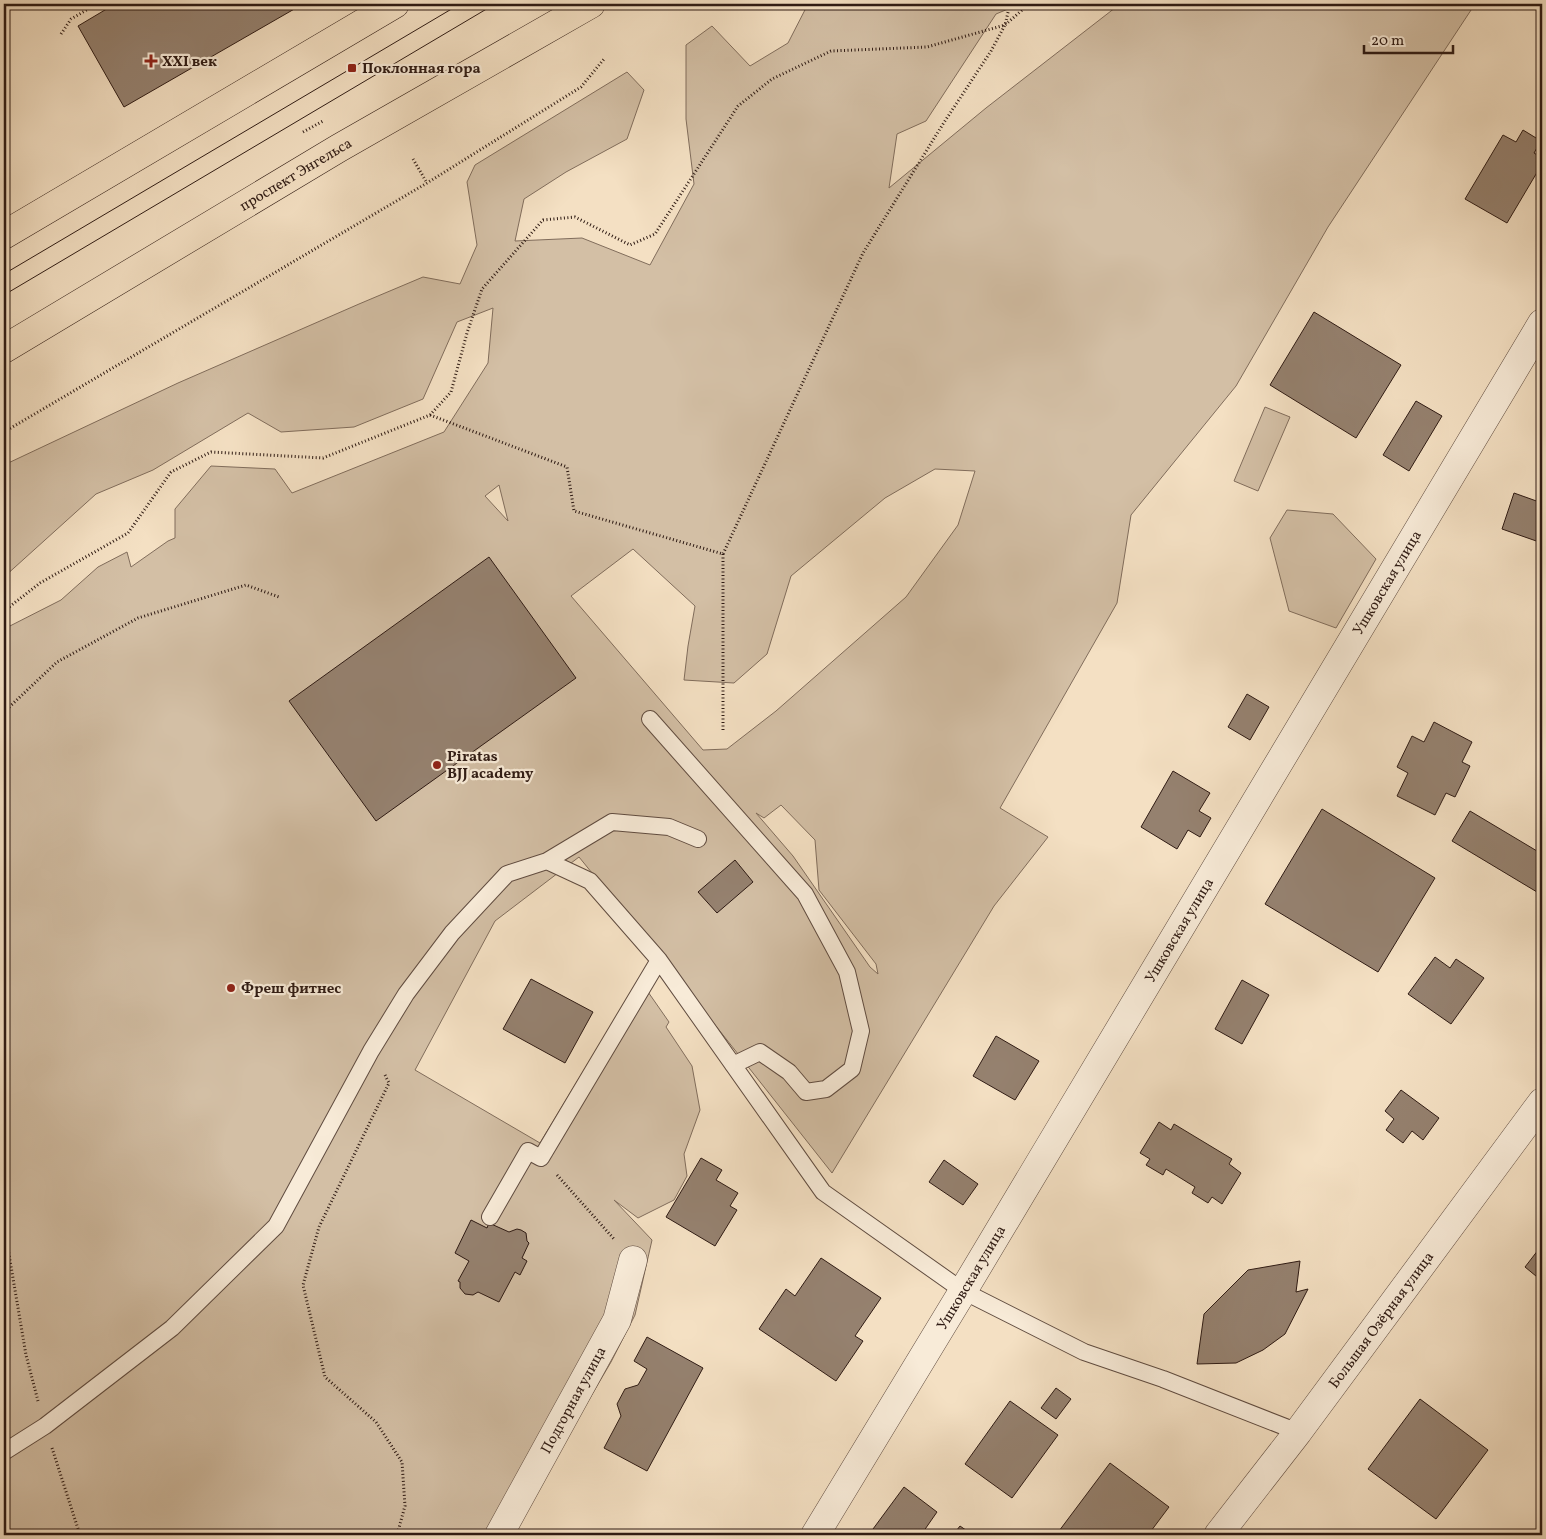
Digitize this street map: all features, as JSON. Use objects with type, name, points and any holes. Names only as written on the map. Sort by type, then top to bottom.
[{"type":"main road","points":[[4,235],[396,4]]},
{"type":"main road","name":"проспект Энгельса","points":[[4,349],[338,148],[591,4]]},
{"type":"street","name":"Ушковская улица","points":[[815,1535],[1542,323]]},
{"type":"street","name":"Большая Озёрная улица","points":[[1218,1535],[1298,1432],[1542,1102]]},
{"type":"street","name":"Подгорная улица","points":[[499,1535],[617,1320],[633,1260]]},
{"type":"lane","points":[[650,719],[805,894],[847,972],[861,1031],[852,1069],[826,1089],[806,1092],[789,1072],[760,1052],[733,1065]]},
{"type":"lane","points":[[4,1452],[45,1426],[172,1328],[276,1226],[371,1051],[406,994],[452,933],[507,874],[547,861],[612,822],[669,827],[698,839]]},
{"type":"lane","points":[[547,861],[590,881],[659,960],[823,1192],[963,1291],[1084,1352],[1163,1378],[1298,1432]]},
{"type":"lane","points":[[490,1217],[528,1151],[541,1158],[659,960]]},
{"type":"path","points":[[60,34],[71,19],[97,4]]},
{"type":"path","points":[[723,732],[723,554],[863,254],[942,124],[991,51],[1005,25],[1010,4]]},
{"type":"path","points":[[4,611],[40,583],[128,533],[171,472],[211,452],[323,458],[430,415],[451,392],[467,333],[482,289],[543,220],[575,217],[630,245],[655,234],[738,106],[772,79],[830,51],[927,47],[1005,25],[1029,4]]},
{"type":"path","points":[[4,432],[427,183],[581,86],[604,59]]},
{"type":"path","points":[[304,132],[323,120]]},
{"type":"path","points":[[412,160],[427,183]]},
{"type":"path","points":[[430,415],[567,467],[574,510],[723,554]]},
{"type":"path","points":[[4,712],[57,662],[138,618],[246,585],[279,597]]},
{"type":"path","points":[[371,1051],[389,1084],[319,1227],[303,1285],[325,1377],[376,1422],[402,1462],[405,1506],[397,1535]]},
{"type":"path","points":[[541,1158],[633,1260]]},
{"type":"path","points":[[4,1225],[26,1355],[45,1426],[80,1535]]},
{"type":"shaded area","points":[[808,4],[1020,4],[996,14],[926,121],[897,134],[889,188],[986,108],[1120,4],[1475,4],[1328,227],[1236,386],[1131,515],[1117,603],[1000,808],[1048,837],[994,906],[832,1173],[579,857],[495,921],[415,1070],[540,1143],[639,979],[669,1022],[666,1027],[692,1066],[700,1110],[684,1154],[687,1176],[674,1200],[638,1218],[614,1200],[652,1240],[635,1315],[611,1362],[510,1535],[4,1535],[4,629],[61,600],[98,567],[127,552],[131,567],[175,538],[175,509],[211,466],[275,469],[292,493],[444,432],[488,363],[493,308],[457,322],[423,399],[354,427],[281,432],[248,413],[153,470],[96,494],[4,577],[4,465],[178,383],[423,277],[460,284],[477,245],[467,182],[475,165],[627,72],[644,90],[627,139],[566,172],[524,199],[515,241],[582,238],[650,265],[694,184],[686,119],[686,45],[712,26],[750,66],[788,43]],"holes":[[[935,469],[975,471],[958,525],[906,597],[776,711],[727,749],[703,750],[571,596],[633,549],[695,606],[684,680],[734,683],[767,654],[791,576],[885,498]],[[499,485],[508,521],[485,496]],[[781,805],[815,840],[819,890],[876,964],[878,974],[870,967],[793,856],[756,813],[764,818]]]},
{"type":"shaded area","points":[[1265,407],[1290,417],[1258,491],[1234,481]]},
{"type":"shaded area","points":[[1287,510],[1333,514],[1376,559],[1336,628],[1289,611],[1270,538]]},
{"type":"building","name":"XXI век","points":[[115,4],[303,4],[124,107],[78,26]]},
{"type":"building","points":[[1523,130],[1541,141],[1534,153],[1542,158],[1542,164],[1507,223],[1465,199],[1503,135],[1516,142]]},
{"type":"building","points":[[1314,312],[1401,365],[1356,438],[1270,385]]},
{"type":"building","points":[[1416,401],[1442,416],[1409,471],[1383,455]]},
{"type":"building","points":[[1514,493],[1542,503],[1542,543],[1502,529]]},
{"type":"building","points":[[489,557],[576,678],[376,821],[289,701]]},
{"type":"building","points":[[1247,694],[1269,707],[1250,740],[1228,727]]},
{"type":"building","points":[[1434,722],[1472,742],[1462,762],[1470,766],[1455,797],[1446,793],[1435,815],[1397,796],[1408,773],[1397,767],[1412,736],[1424,742]]},
{"type":"building","points":[[1173,771],[1210,793],[1199,811],[1211,818],[1200,837],[1188,830],[1177,849],[1141,827]]},
{"type":"building","points":[[1322,809],[1435,878],[1378,972],[1265,904]]},
{"type":"building","points":[[1470,811],[1542,854],[1542,883],[1537,892],[1452,841]]},
{"type":"building","points":[[735,860],[753,882],[717,913],[698,892]]},
{"type":"building","points":[[1435,957],[1450,968],[1456,959],[1484,978],[1451,1024],[1408,994]]},
{"type":"building","points":[[531,979],[593,1012],[565,1063],[503,1029]]},
{"type":"building","points":[[1242,980],[1269,995],[1242,1044],[1215,1029]]},
{"type":"building","points":[[996,1036],[1039,1061],[1015,1100],[973,1076]]},
{"type":"building","points":[[1401,1090],[1439,1118],[1423,1140],[1412,1131],[1403,1143],[1386,1130],[1394,1119],[1385,1111]]},
{"type":"building","points":[[1159,1122],[1171,1130],[1174,1124],[1232,1159],[1229,1164],[1241,1173],[1222,1204],[1212,1197],[1208,1203],[1192,1193],[1195,1187],[1166,1169],[1163,1175],[1146,1165],[1150,1159],[1140,1153]]},
{"type":"building","points":[[701,1158],[722,1170],[716,1180],[738,1193],[730,1206],[737,1210],[715,1246],[666,1217]]},
{"type":"building","points":[[944,1160],[978,1184],[963,1205],[929,1182]]},
{"type":"building","points":[[471,1220],[487,1228],[489,1223],[509,1232],[517,1229],[526,1233],[529,1243],[522,1258],[527,1261],[520,1275],[515,1272],[499,1302],[478,1292],[473,1295],[465,1294],[460,1288],[460,1282],[458,1281],[469,1261],[455,1253]]},
{"type":"building","points":[[1542,1245],[1542,1281],[1525,1267]]},
{"type":"building","points":[[821,1258],[881,1298],[855,1336],[863,1341],[836,1381],[759,1329],[786,1289],[795,1296]]},
{"type":"building","points":[[1300,1261],[1296,1292],[1308,1289],[1285,1334],[1263,1350],[1236,1363],[1197,1364],[1204,1314],[1248,1270]]},
{"type":"building","points":[[647,1337],[703,1368],[647,1471],[604,1448],[621,1416],[617,1404],[625,1389],[638,1385],[647,1369],[634,1361]]},
{"type":"building","points":[[1056,1388],[1071,1399],[1056,1419],[1041,1408]]},
{"type":"building","points":[[1420,1399],[1488,1450],[1436,1519],[1368,1469]]},
{"type":"building","points":[[1010,1401],[1058,1435],[1012,1498],[965,1464]]},
{"type":"building","points":[[1110,1463],[1169,1507],[1148,1535],[1056,1535]]},
{"type":"building","points":[[904,1487],[937,1512],[921,1535],[881,1535],[873,1529]]},
{"type":"building","points":[[960,1526],[973,1535],[953,1535]]},
{"type":"tram line","points":[[4,274],[460,4]]},
{"type":"tram line","points":[[4,295],[495,4]]},
{"type":"place","name":"XXI век","points":[[151,61]]},
{"type":"place","name":"Поклонная гора","points":[[352,68]]},
{"type":"place","name":"Piratas BJJ academy","points":[[437,765]]},
{"type":"place","name":"Фреш фитнес","points":[[231,988]]}]
